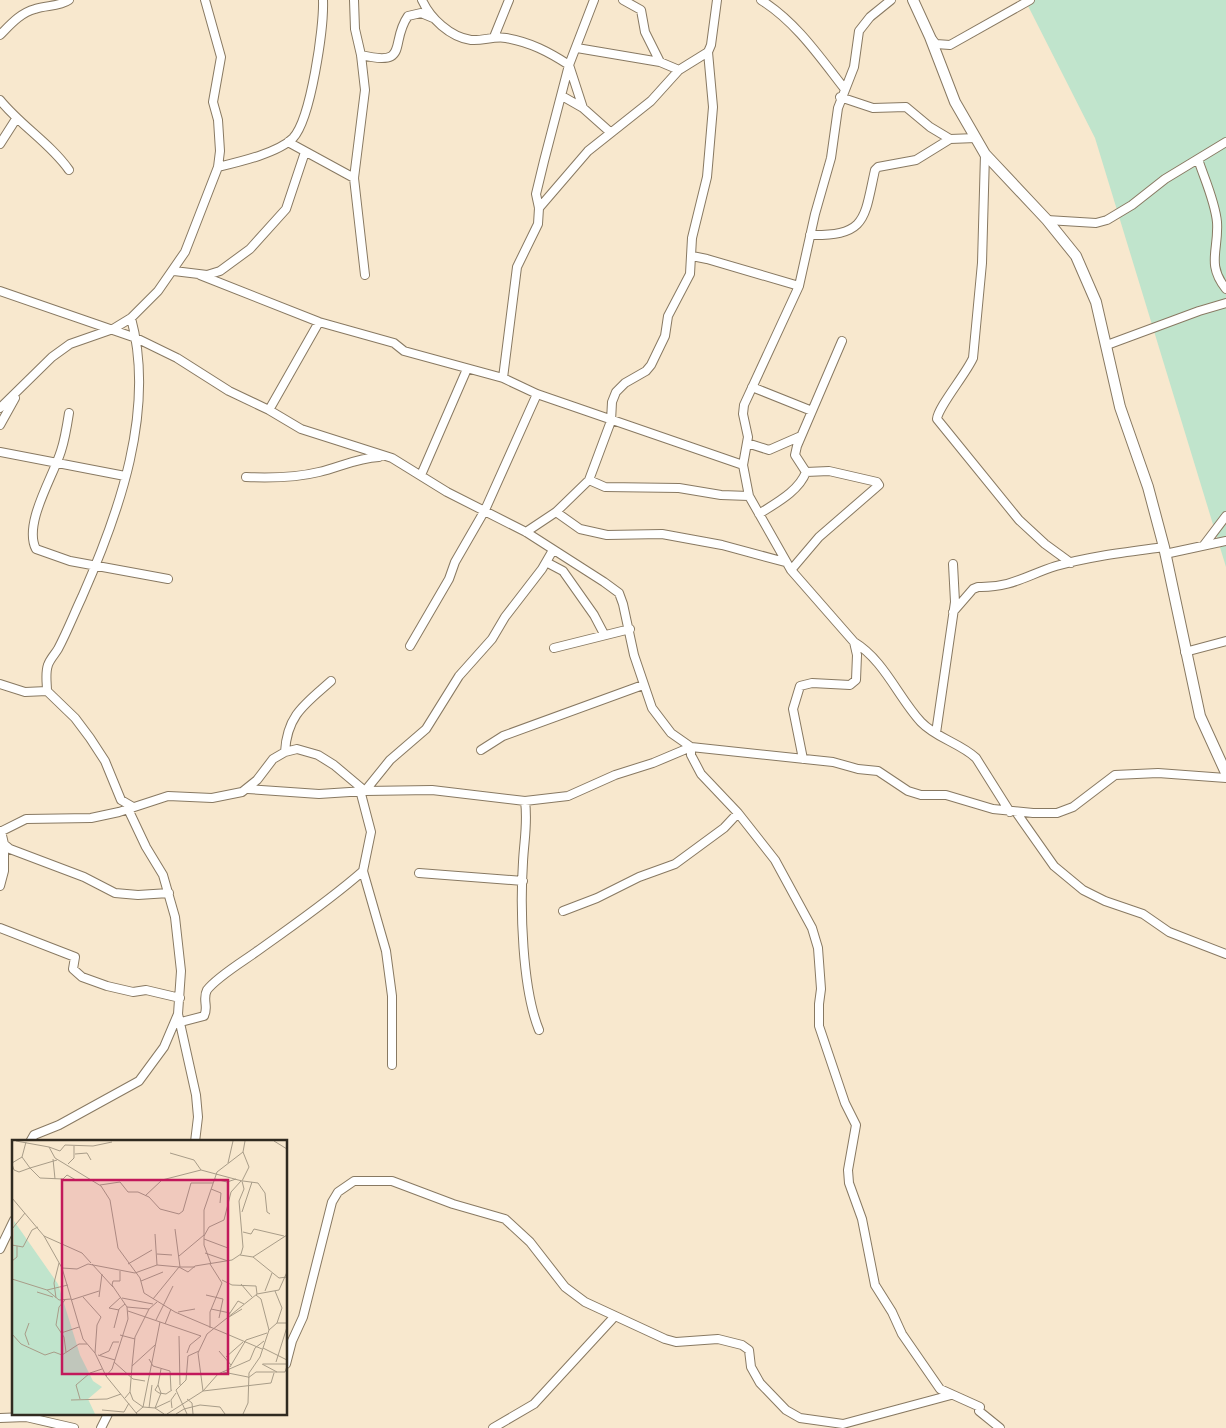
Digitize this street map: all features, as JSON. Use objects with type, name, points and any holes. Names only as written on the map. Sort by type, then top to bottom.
[{"type":"street","points":[[32,0],[35,8]]},
{"type":"street","points":[[0,35],[21,15],[35,8],[54,6],[70,0]]},
{"type":"street","points":[[0,408],[17,394],[52,357],[70,344],[113,329],[131,318],[158,291],[174,271],[185,252],[218,168],[220,136],[213,102],[221,56],[205,0]]},
{"type":"street","points":[[218,168],[259,155],[288,142],[300,126],[307,106],[321,32],[323,0]]},
{"type":"street","points":[[354,0],[355,29],[362,55],[364,103],[354,178],[366,275]]},
{"type":"street","points":[[422,0],[433,18]]},
{"type":"street","points":[[494,37],[509,0]]},
{"type":"street","points":[[503,378],[509,316],[517,267],[538,224],[537,189],[569,65],[578,48],[594,0]]},
{"type":"street","points":[[623,0],[641,10],[645,32],[660,62]]},
{"type":"street","points":[[526,532],[556,512],[589,480],[611,421],[612,402],[616,392],[625,383],[646,371],[656,356],[665,336],[668,316],[690,274],[692,238],[707,177],[713,107],[708,52],[711,45],[717,0]]},
{"type":"street","points":[[761,0],[795,27],[844,88]]},
{"type":"street","points":[[891,0],[863,25],[859,31],[854,67],[840,97],[831,158],[810,235],[799,286],[744,405],[743,414],[747,443],[743,465],[749,496],[791,570],[854,642],[868,651],[922,722],[936,733],[969,751],[976,758],[1013,812],[1054,866],[1083,890],[1105,901],[1143,914],[1169,932],[1226,954]]},
{"type":"street","points":[[913,0],[930,37],[955,102],[985,154],[1047,220],[1076,256],[1096,302],[1120,407],[1148,487],[1164,550],[1200,716],[1226,773]]},
{"type":"street","points":[[930,37],[936,44],[950,45],[1030,0]]},
{"type":"street","points":[[362,55],[382,60],[392,57],[396,53],[404,22],[411,13],[421,13],[433,18],[466,39],[494,37],[537,46],[569,65],[583,108]]},
{"type":"street","points":[[578,48],[660,62],[679,70]]},
{"type":"street","points":[[539,208],[588,151],[651,101],[679,70],[708,52]]},
{"type":"street","points":[[562,96],[583,108],[610,132]]},
{"type":"street","points":[[840,97],[873,108],[906,107],[930,127],[950,139]]},
{"type":"street","points":[[0,100],[16,119],[58,155],[69,170]]},
{"type":"street","points":[[0,144],[16,119]]},
{"type":"street","points":[[810,235],[831,235],[851,230],[863,217],[875,170],[878,167],[916,160],[950,139],[976,138]]},
{"type":"street","points":[[288,142],[354,178]]},
{"type":"street","points":[[1047,220],[1096,223],[1107,220],[1226,142]]},
{"type":"street","points":[[200,275],[220,271],[233,262],[270,228],[286,209],[305,152]]},
{"type":"street","points":[[985,154],[982,263],[973,358],[968,370],[939,411],[937,419],[1024,526],[1071,563]]},
{"type":"street","points":[[1198,159],[1217,222],[1214,255],[1215,273],[1226,289]]},
{"type":"street","points":[[692,256],[799,286]]},
{"type":"street","points":[[174,271],[200,275],[319,322],[394,343],[404,351],[503,378],[537,394],[611,421],[743,465]]},
{"type":"street","points":[[0,292],[136,338],[177,358],[229,391],[269,410],[301,429],[392,458],[447,492],[526,532],[619,593],[630,629],[634,655],[652,708],[661,723],[671,734],[691,747],[803,759],[878,771],[908,791],[921,795],[946,795],[1013,812],[1058,812],[1073,807],[1115,775],[1158,773],[1226,778]]},
{"type":"street","points":[[1107,345],[1226,303]]},
{"type":"street","points":[[31,1140],[34,1136],[59,1125],[139,1080],[164,1047],[178,1014],[180,998],[180,948],[169,894],[163,875],[146,847],[128,809],[121,800],[105,761],[75,718],[48,691],[48,665],[58,649],[95,566],[133,452],[137,424],[136,338],[131,318]]},
{"type":"street","points":[[269,410],[319,322]]},
{"type":"street","points":[[806,472],[795,455],[801,436],[842,340]]},
{"type":"street","points":[[421,475],[467,369]]},
{"type":"street","points":[[752,387],[812,411]]},
{"type":"street","points":[[0,425],[17,394]]},
{"type":"street","points":[[410,646],[449,579],[455,562],[485,510],[537,394]]},
{"type":"street","points":[[69,413],[61,453],[55,463],[34,522],[32,540],[36,549],[52,556],[95,566],[168,579]]},
{"type":"street","points":[[747,443],[770,450],[801,436]]},
{"type":"street","points":[[0,452],[125,476]]},
{"type":"street","points":[[246,477],[290,476],[320,472],[361,458],[382,456]]},
{"type":"street","points":[[759,514],[800,484],[806,472]]},
{"type":"street","points":[[791,570],[820,537],[879,485],[877,482],[842,473],[806,472]]},
{"type":"street","points":[[589,480],[605,487],[672,488],[721,495],[749,496]]},
{"type":"street","points":[[556,512],[580,529],[606,535],[662,534],[722,545],[785,562]]},
{"type":"street","points":[[1204,545],[1226,516]]},
{"type":"street","points":[[953,612],[973,589],[1016,583],[1056,566],[1124,552],[1164,550],[1226,540]]},
{"type":"street","points":[[362,790],[390,760],[426,729],[459,676],[492,639],[505,617],[553,550]]},
{"type":"street","points":[[546,562],[563,571],[594,615],[604,634]]},
{"type":"street","points":[[936,733],[953,612],[953,564]]},
{"type":"street","points":[[554,648],[630,629]]},
{"type":"street","points":[[1185,652],[1226,641]]},
{"type":"street","points":[[803,759],[793,709],[800,686],[805,684],[845,685],[854,683],[857,656],[854,642]]},
{"type":"street","points":[[285,752],[286,733],[299,709],[331,682]]},
{"type":"street","points":[[0,684],[25,692],[48,691]]},
{"type":"street","points":[[481,750],[503,736],[643,685]]},
{"type":"street","points":[[0,886],[4,871],[4,844],[1,832],[26,819],[91,818],[128,809],[168,796],[212,798],[248,789],[319,794],[362,790],[432,790],[525,801],[568,796],[615,775],[653,763],[691,747]]},
{"type":"street","points":[[691,747],[691,755],[701,774],[738,813],[775,860],[812,928],[818,948],[821,988],[818,1004],[819,1026],[845,1103],[856,1125],[848,1170],[849,1183],[862,1220],[875,1285],[892,1312],[902,1334],[940,1389],[980,1406],[979,1410],[1000,1428]]},
{"type":"street","points":[[248,789],[273,759],[285,752],[297,749],[318,755],[334,765],[362,790],[371,832],[363,871],[386,951],[392,996],[392,1065]]},
{"type":"street","points":[[525,801],[528,819],[523,881],[522,932],[534,1012],[540,1030]]},
{"type":"street","points":[[563,910],[597,898],[639,877],[675,864],[724,828],[738,813]]},
{"type":"street","points":[[4,844],[17,852],[84,877],[115,893],[138,896],[169,894]]},
{"type":"street","points":[[182,1022],[204,1016],[206,1013],[204,997],[208,990],[234,968],[316,910],[363,871]]},
{"type":"street","points":[[419,873],[523,881]]},
{"type":"street","points":[[0,928],[74,957],[73,969],[82,977],[133,992],[146,990],[180,998]]},
{"type":"street","points":[[178,1014],[182,1022],[198,1117],[195,1140]]},
{"type":"street","points":[[288,1356],[292,1341],[303,1317],[332,1202],[338,1192],[354,1181],[398,1182],[453,1204],[505,1219],[530,1242],[566,1287],[585,1302],[676,1342],[711,1338],[742,1345],[749,1350],[751,1367],[760,1384],[786,1410],[800,1418],[843,1424],[951,1395]]},
{"type":"street","points":[[0,1249],[12,1224]]},
{"type":"street","points":[[493,1428],[534,1404],[615,1316]]},
{"type":"street","points":[[101,1428],[107,1416]]},
{"type":"street","points":[[0,1418],[26,1417],[74,1428]]},
{"type":"green space","points":[[1025,0],[1226,0],[1226,567],[1095,138]]}]
